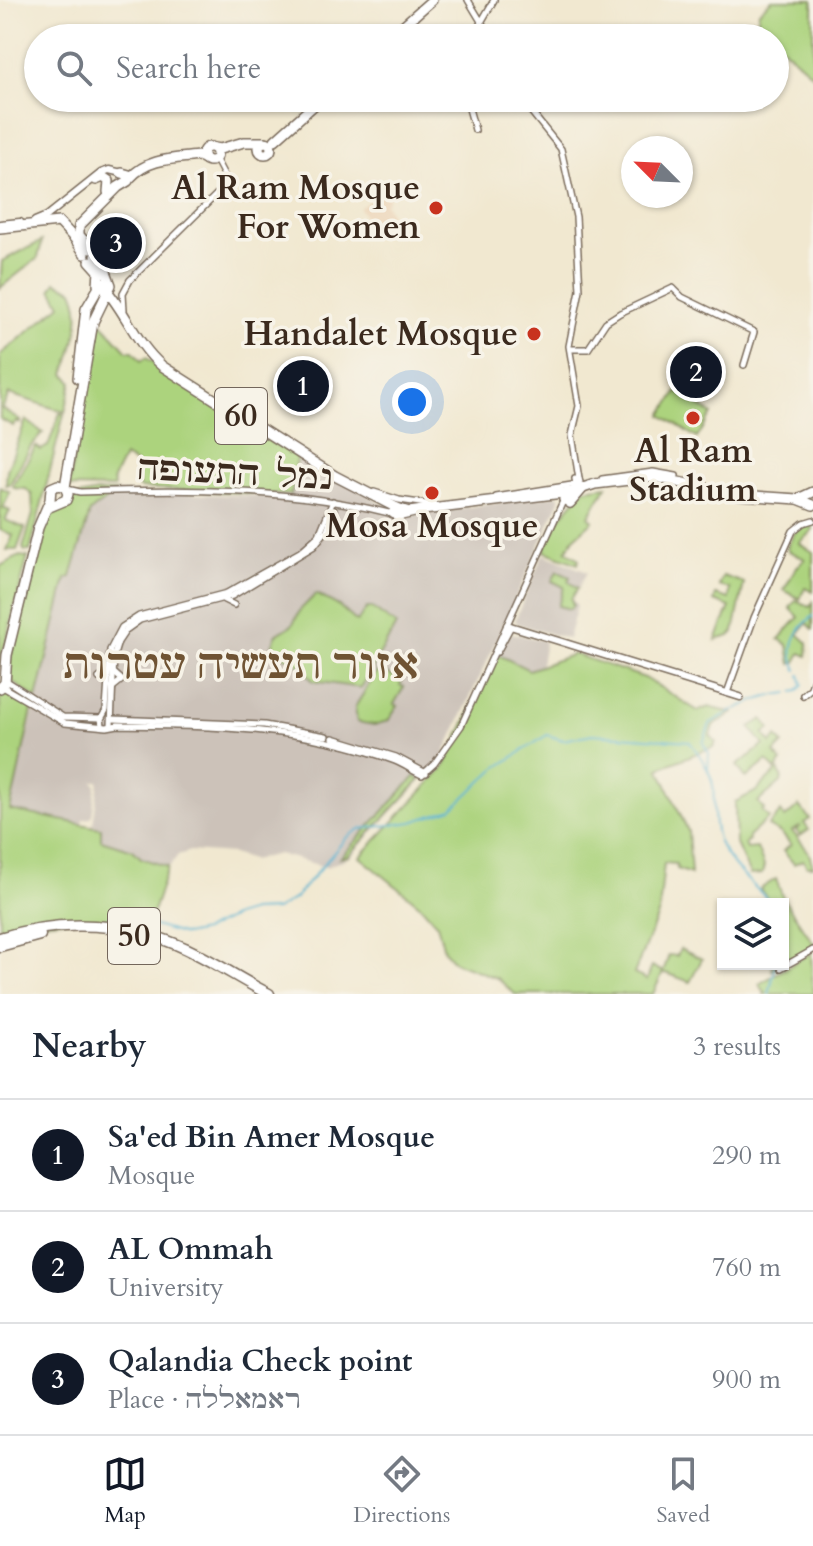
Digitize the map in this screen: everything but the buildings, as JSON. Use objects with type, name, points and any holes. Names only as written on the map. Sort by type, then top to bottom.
[{"type":"highway","points":[[405,24],[432,0]]},
{"type":"highway","name":"60","points":[[106,295],[110,281],[104,266],[92,256],[79,235],[80,223],[123,177],[156,162],[210,155],[246,144],[267,144],[305,112]]},
{"type":"highway","name":"60","points":[[106,295],[111,278],[75,232],[79,221],[123,177],[144,164],[156,159],[210,155]]},
{"type":"highway","points":[[111,170],[144,164]]},
{"type":"highway","points":[[96,180],[103,177],[109,181],[108,192]]},
{"type":"highway","points":[[0,227],[59,222],[92,256]]},
{"type":"highway","points":[[49,501],[62,503],[93,322],[106,295]]},
{"type":"highway","name":"60","points":[[106,295],[143,347],[167,370],[394,510],[423,510],[655,477],[739,495],[808,501]]},
{"type":"highway","points":[[1,681],[38,528],[51,489],[64,490]]},
{"type":"highway","name":"60","points":[[394,510],[423,510]]},
{"type":"highway","name":"50","points":[[0,935],[82,925],[134,931],[186,948],[263,993]]},
{"type":"highway","name":"50","points":[[0,946],[32,936],[68,931],[121,934],[183,953],[263,993]]},
{"type":"main road","points":[[0,227],[45,218],[101,173],[111,170],[123,177]]},
{"type":"main road","points":[[0,227],[42,222],[96,180],[109,173],[123,177]]},
{"type":"main road","points":[[512,627],[740,697]]},
{"type":"street","points":[[468,0],[484,24]]},
{"type":"street","points":[[481,24],[494,0]]},
{"type":"street","points":[[470,112],[475,130]]},
{"type":"street","points":[[1,681],[69,719],[263,729],[329,740],[394,761],[420,775],[426,773],[461,726],[481,679],[512,627],[519,602],[554,520],[573,488],[576,463],[573,426],[579,406],[570,349],[580,290],[573,202],[561,149],[531,112]]},
{"type":"street","points":[[210,155],[223,177],[224,188],[130,280],[123,293],[122,303],[126,314],[146,345],[164,364],[350,480],[391,498],[443,505],[573,488],[647,472],[676,476]]},
{"type":"street","points":[[570,349],[588,349],[602,327],[613,317],[673,288],[682,297],[754,332],[744,365]]},
{"type":"street","name":"נמל התעופה","points":[[64,490],[182,491],[303,497],[394,510]]},
{"type":"street","points":[[111,671],[113,640],[129,621],[222,595],[314,546],[327,530],[335,501]]},
{"type":"street","points":[[727,693],[754,618],[793,531],[813,520]]},
{"type":"street","points":[[103,720],[118,642],[132,624],[223,600],[261,573]]},
{"type":"street","points":[[223,600],[234,605]]},
{"type":"street","points":[[481,679],[512,627]]},
{"type":"street","points":[[99,678],[111,671]]},
{"type":"street","points":[[111,671],[122,680],[112,689],[112,721]]},
{"type":"street","points":[[1,681],[61,721],[112,721]]},
{"type":"street","points":[[803,695],[811,688],[813,681]]},
{"type":"street","points":[[47,708],[53,709],[59,704]]},
{"type":"street","points":[[789,964],[813,950]]},
{"type":"shaded area","points":[[387,189],[388,200],[385,203],[391,215],[369,223],[359,208]]},
{"type":"shaded area","points":[[300,454],[402,516],[558,495],[560,500],[443,757],[350,857],[326,867],[278,854],[252,860],[232,854],[190,851],[178,855],[169,867],[140,858],[133,849],[101,839],[101,827],[93,825],[99,781],[93,781],[96,785],[92,815],[83,819],[83,824],[9,810],[67,578],[72,578],[90,512],[118,492],[291,497]]},
{"type":"shaded area","points":[[543,554],[587,572],[572,600],[577,605],[568,639],[518,624],[515,620]]},
{"type":"shaded area","points":[[512,633],[545,641],[540,669],[524,670],[498,654],[507,636]]},
{"type":"green space","points":[[772,0],[813,0],[813,75],[789,54],[789,24],[757,24],[759,11]]},
{"type":"green space","points":[[42,241],[38,258],[0,288],[2,261]]},
{"type":"green space","points":[[56,282],[73,290],[78,311],[77,332],[65,374],[72,382],[65,412],[9,394],[2,409],[20,420],[13,426],[0,419],[0,355],[61,305],[52,289]]},
{"type":"green space","points":[[98,319],[127,351],[133,351],[141,361],[146,358],[298,454],[291,495],[139,488],[136,463],[124,457],[113,479],[114,488],[69,487],[94,322]]},
{"type":"green space","points":[[677,392],[712,414],[697,438],[662,415]]},
{"type":"green space","points":[[60,413],[64,414],[30,551],[25,551],[23,548],[33,514],[32,495],[26,489],[14,488],[13,485],[36,446],[41,450],[48,446]]},
{"type":"green space","points":[[26,420],[43,433],[31,446],[10,484],[6,485],[7,470]]},
{"type":"green space","points":[[607,486],[589,516],[593,521],[574,538],[566,551],[579,559],[578,564],[544,551],[556,522],[585,489]]},
{"type":"green space","points":[[0,487],[10,492],[3,508],[10,511],[5,520],[25,528],[17,550],[7,550],[13,535],[0,530]]},
{"type":"green space","points":[[116,492],[90,512],[71,577],[66,579],[37,699],[11,681],[8,668],[45,517],[48,511],[67,504],[73,497]]},
{"type":"green space","points":[[811,523],[813,530],[799,543],[813,552],[813,592],[805,588],[800,599],[784,590],[796,568],[805,559],[787,547],[795,532]]},
{"type":"green space","points":[[20,556],[28,557],[0,664],[0,566]]},
{"type":"green space","points":[[557,571],[570,577],[568,581],[578,588],[571,599],[573,605],[570,609],[558,606],[564,587],[552,581]]},
{"type":"green space","points":[[723,576],[744,583],[734,632],[716,640],[730,607],[714,601],[716,595],[729,599],[730,589],[719,586]]},
{"type":"green space","points":[[316,594],[339,606],[357,622],[367,608],[372,608],[396,625],[361,688],[313,681],[299,664],[271,650],[276,635],[292,625],[301,609]]},
{"type":"green space","points":[[796,600],[810,607],[813,602],[813,629],[807,623],[798,634],[808,643],[807,656],[801,653],[791,664],[788,645],[779,639],[799,617],[790,608]]},
{"type":"green space","points":[[497,654],[529,670],[574,654],[645,678],[698,711],[709,707],[733,713],[713,726],[710,735],[716,742],[713,747],[659,768],[688,831],[691,874],[677,869],[676,864],[664,863],[659,912],[634,974],[647,980],[652,966],[663,972],[669,955],[677,956],[680,949],[702,959],[690,982],[666,973],[662,974],[653,994],[515,994],[497,978],[454,962],[444,950],[437,924],[422,907],[360,857],[444,768]]},
{"type":"green space","points":[[405,662],[409,664],[400,685],[404,687],[394,704],[398,706],[388,721],[374,725],[357,722],[355,707],[378,670],[397,678]]},
{"type":"green space","points":[[6,692],[33,706],[10,810],[101,828],[101,840],[133,850],[141,858],[168,867],[147,929],[87,919],[0,927],[0,699]]},
{"type":"green space","points":[[763,719],[770,729],[764,734],[771,743],[777,737],[783,744],[774,753],[782,762],[775,770],[767,761],[746,778],[737,766],[764,745],[750,727]]},
{"type":"green space","points":[[778,770],[781,782],[758,802],[769,818],[745,843],[747,849],[757,848],[764,866],[762,874],[750,875],[736,844],[735,802],[755,792]]},
{"type":"green space","points":[[416,776],[420,780],[348,856],[340,858]]},
{"type":"green space","points":[[799,806],[810,819],[804,823],[809,830],[800,836],[796,830],[801,826],[792,831],[808,851],[813,866],[807,866],[803,860],[794,864],[783,851],[791,845],[782,834],[768,826],[781,812],[785,818]]},
{"type":"green space","points":[[776,879],[783,898],[767,898],[760,889]]},
{"type":"green space","points":[[789,907],[813,942],[813,948],[789,961]]},
{"type":"green space","points":[[811,953],[813,994],[764,994],[759,984],[782,970],[789,970],[789,966]]},
{"type":"waterway","points":[[797,670],[792,654],[794,640],[813,616]]},
{"type":"waterway","points":[[793,692],[803,685],[800,675]]},
{"type":"waterway","points":[[708,770],[709,753],[703,743],[710,724],[748,704],[788,693]]},
{"type":"waterway","points":[[108,916],[131,919],[185,935],[204,931],[252,911],[276,910],[295,898],[347,837],[360,829],[412,822],[452,809],[495,769],[547,735],[563,740],[592,734],[689,741],[712,779],[715,828],[723,851],[766,898]]},
{"type":"waterway","points":[[769,994],[775,970]]},
{"type":"place","name":"Al Ram Mosque For Women","points":[[436,208]]},
{"type":"place","name":"Qalandia Check point","points":[[116,243]]},
{"type":"place","name":"Handalet Mosque","points":[[534,334]]},
{"type":"place","name":"AL Ommah","points":[[696,372]]},
{"type":"place","name":"Sa'ed Bin Amer Mosque","points":[[303,386]]},
{"type":"place","name":"Al Ram Stadium","points":[[693,418]]},
{"type":"place","name":"Mosa Mosque","points":[[432,493]]},
{"type":"district","name":"אזור תעשיה עטרות","points":[[241,664]]}]
